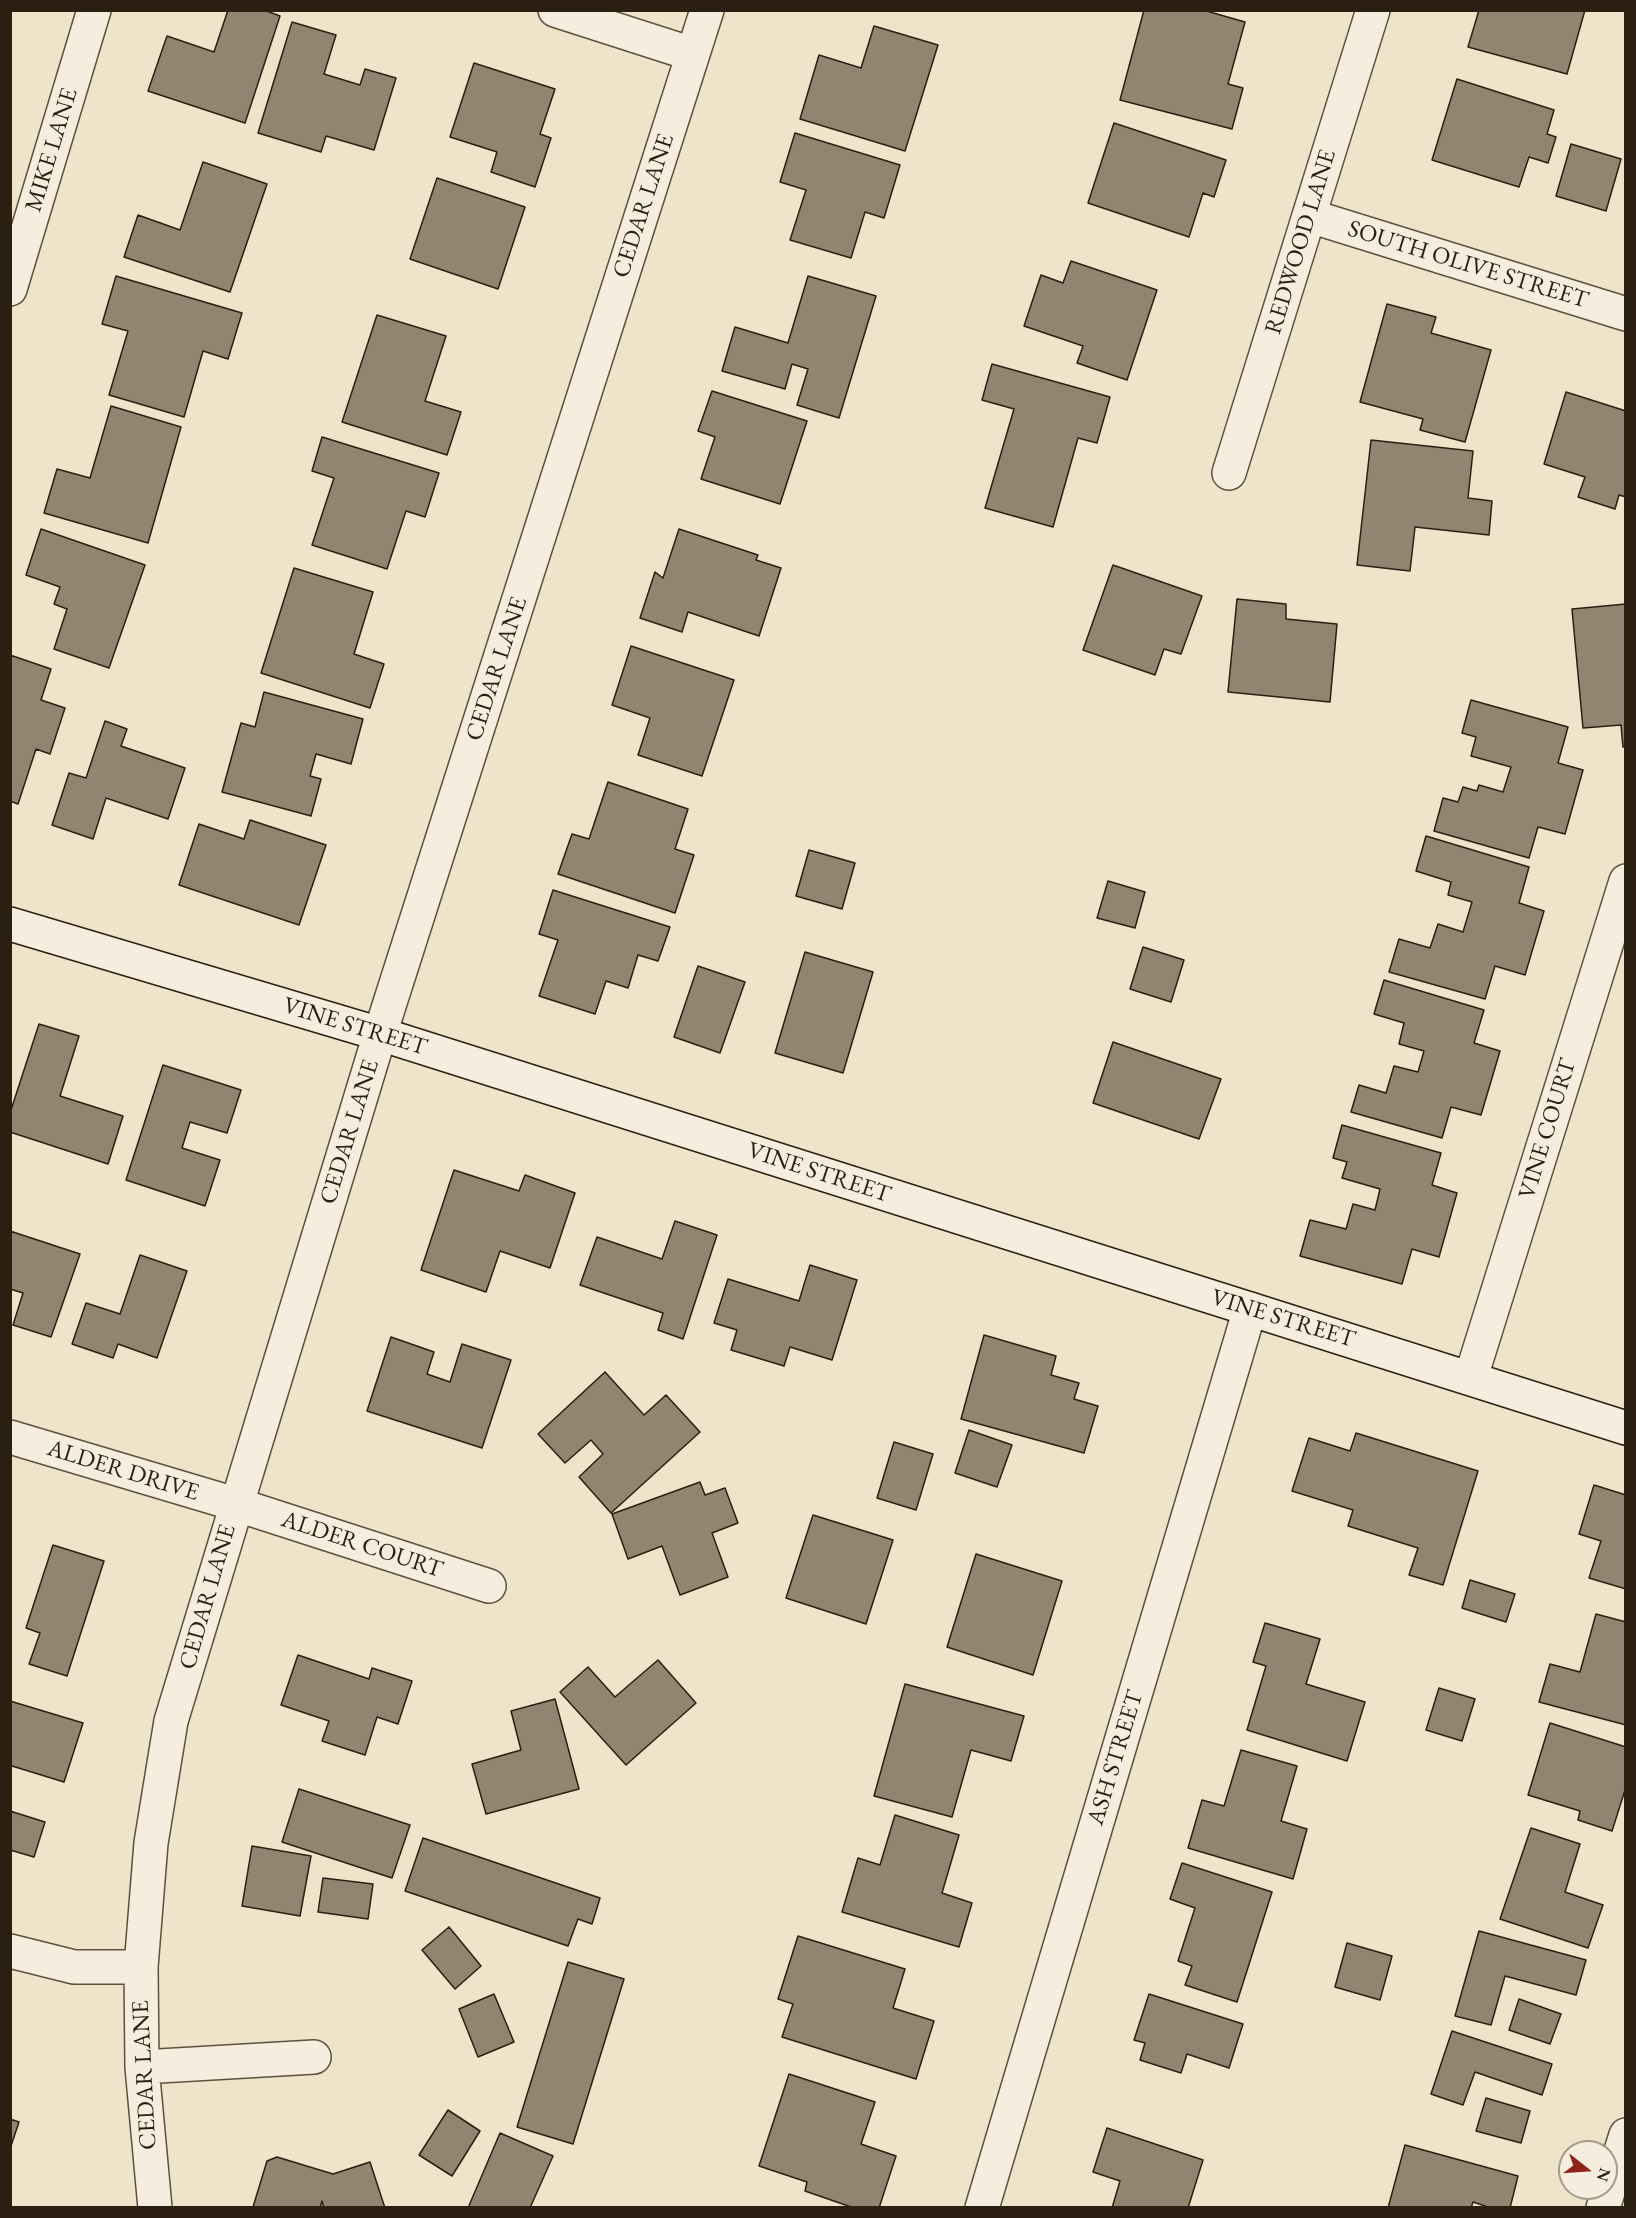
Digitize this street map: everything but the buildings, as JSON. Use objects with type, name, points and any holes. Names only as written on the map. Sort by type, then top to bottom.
[{"type":"street","name":"MIKE LANE","points":[[13,271],[94,10]]},
{"type":"street","points":[[555,10],[692,54]]},
{"type":"street","name":"CEDAR LANE","points":[[155,2208],[142,2067],[141,1967],[151,1843],[171,1721],[235,1504],[380,1034],[707,10]]},
{"type":"street","name":"REDWOOD LANE","points":[[1229,473],[1373,10]]},
{"type":"street","name":"SOUTH OLIVE STREET","points":[[1310,216],[1626,314]]},
{"type":"street","name":"VINE COURT","points":[[1471,1377],[1626,881]]},
{"type":"street","name":"VINE STREET","points":[[10,924],[380,1034],[1471,1377],[1626,1428]]},
{"type":"street","name":"ASH STREET","points":[[982,2208],[1250,1309]]},
{"type":"street","name":"ALDER DRIVE","points":[[10,1437],[235,1504]]},
{"type":"street","name":"ALDER COURT","points":[[235,1504],[489,1586]]},
{"type":"street","points":[[10,1951],[74,1967],[141,1967]]},
{"type":"street","points":[[142,2067],[314,2057]]},
{"type":"street","points":[[1603,2208],[1626,2135]]}]
